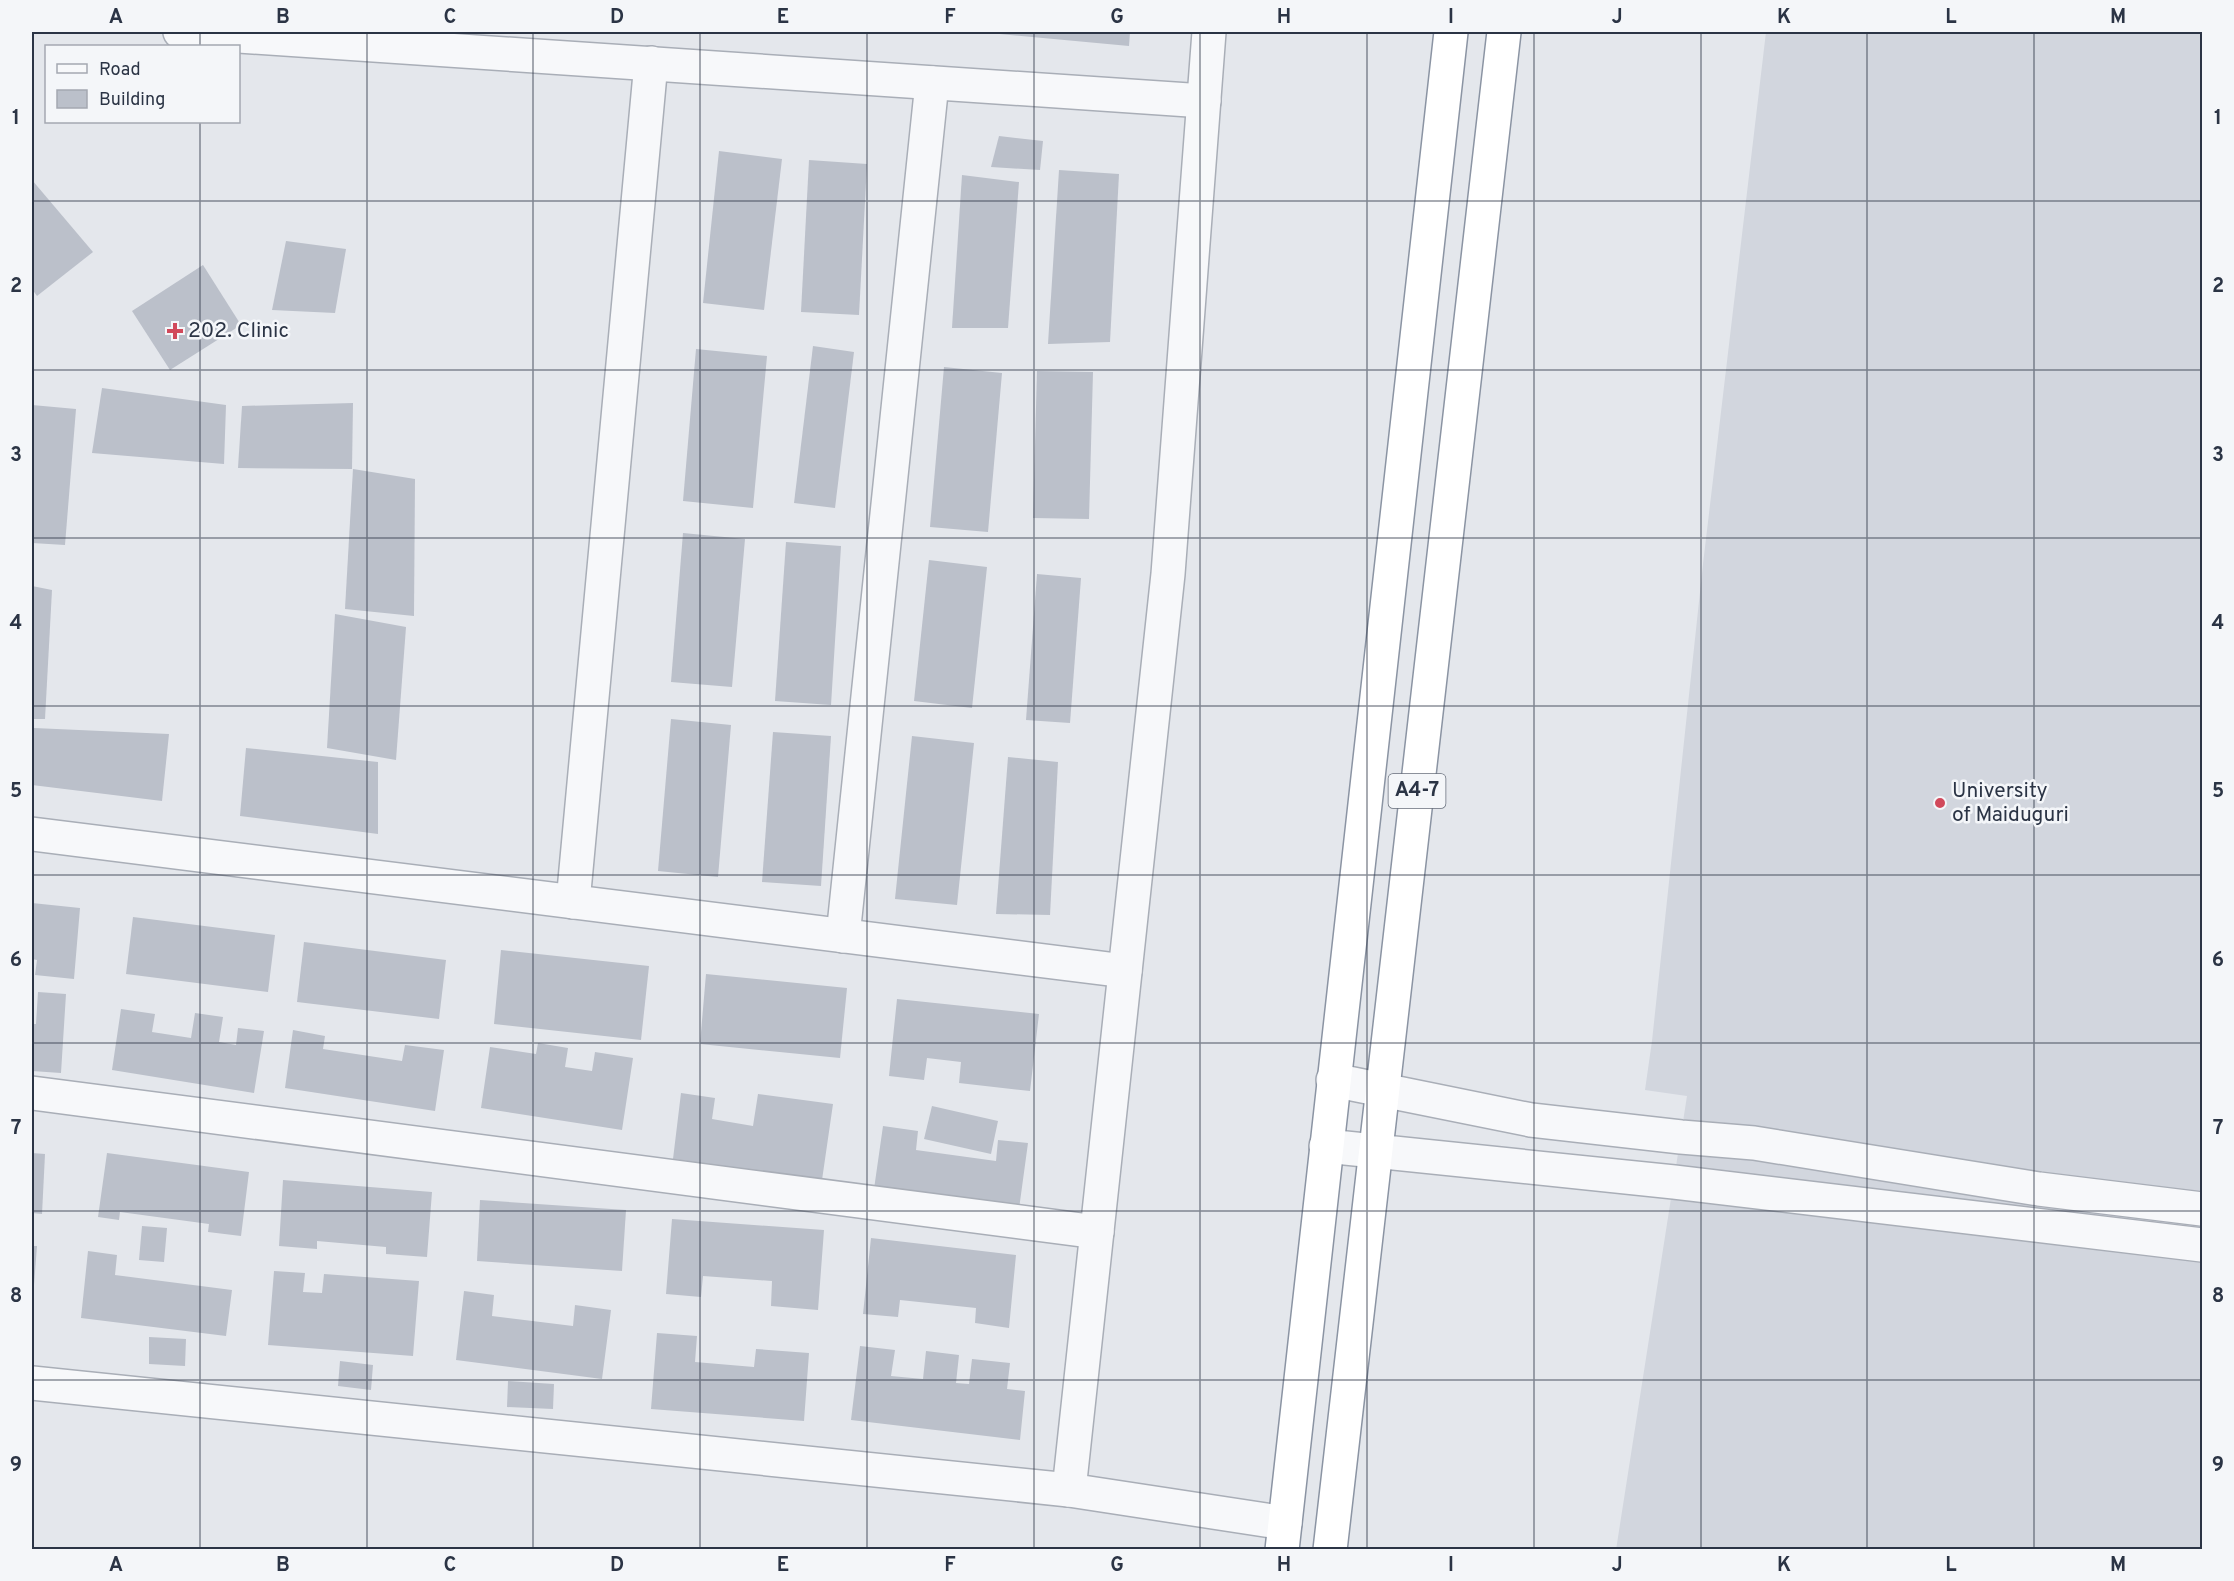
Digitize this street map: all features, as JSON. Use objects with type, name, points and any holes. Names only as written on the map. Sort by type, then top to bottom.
[{"type":"highway","name":"A4-7","points":[[1283,1536],[1451,32]]},
{"type":"highway","name":"A4-7","points":[[1330,1550],[1504,32]]},
{"type":"street","points":[[180,32],[1204,101]]},
{"type":"street","points":[[1069,1490],[1168,574],[1209,32]]},
{"type":"street","points":[[573,902],[651,63]]},
{"type":"street","points":[[843,936],[932,83]]},
{"type":"street","points":[[32,834],[1125,971]]},
{"type":"street","points":[[1333,1080],[1531,1120],[1754,1143],[2038,1189],[2202,1209]]},
{"type":"street","points":[[32,1093],[1097,1232]]},
{"type":"street","points":[[1326,1146],[1674,1182],[2202,1245]]},
{"type":"street","points":[[32,1383],[1069,1490],[1283,1536]]},
{"type":"shaded area","name":"University of Maiduguri","points":[[1766,32],[2202,32],[2202,1549],[1616,1550],[1687,1096],[1645,1090],[1703,564]]},
{"type":"building","points":[[989,32],[1130,32],[1129,46]]},
{"type":"building","points":[[999,136],[1043,141],[1040,170],[991,167]]},
{"type":"building","points":[[719,151],[782,159],[764,310],[703,303]]},
{"type":"building","points":[[809,160],[867,164],[859,315],[801,312]]},
{"type":"building","points":[[1059,170],[1119,174],[1110,342],[1048,344]]},
{"type":"building","points":[[962,175],[1019,182],[1008,328],[952,328]]},
{"type":"building","points":[[32,180],[93,252],[37,296],[32,289]]},
{"type":"building","points":[[286,241],[346,249],[335,313],[272,310]]},
{"type":"building","points":[[203,265],[241,325],[170,370],[132,311]]},
{"type":"building","points":[[813,346],[854,352],[835,508],[794,503]]},
{"type":"building","points":[[696,349],[767,356],[753,508],[683,501]]},
{"type":"building","points":[[944,367],[1002,373],[988,532],[930,527]]},
{"type":"building","points":[[1037,371],[1093,372],[1089,519],[1033,518]]},
{"type":"building","points":[[102,388],[226,405],[224,464],[92,453]]},
{"type":"building","points":[[353,403],[352,469],[238,468],[242,406]]},
{"type":"building","points":[[32,405],[76,409],[65,545],[32,543]]},
{"type":"building","points":[[353,469],[415,479],[414,616],[345,609]]},
{"type":"building","points":[[683,533],[745,539],[732,687],[671,682]]},
{"type":"building","points":[[786,542],[841,546],[831,705],[775,701]]},
{"type":"building","points":[[929,560],[987,567],[972,708],[914,701]]},
{"type":"building","points":[[1037,574],[1081,578],[1070,723],[1026,720]]},
{"type":"building","points":[[32,586],[52,590],[45,719],[32,719]]},
{"type":"building","points":[[335,614],[406,627],[396,760],[327,748]]},
{"type":"building","points":[[671,719],[731,725],[718,877],[658,871]]},
{"type":"building","points":[[34,728],[169,734],[162,801],[32,785]]},
{"type":"building","points":[[773,732],[831,736],[821,886],[762,882]]},
{"type":"building","points":[[912,736],[974,743],[957,905],[895,899]]},
{"type":"building","points":[[246,748],[378,762],[378,834],[240,816]]},
{"type":"building","points":[[1008,757],[1058,762],[1050,915],[996,914]]},
{"type":"building","points":[[32,903],[80,908],[74,979],[35,975],[37,960],[32,959]]},
{"type":"building","points":[[133,917],[275,935],[268,992],[126,974]]},
{"type":"building","points":[[304,942],[446,960],[439,1019],[297,1002]]},
{"type":"building","points":[[501,950],[649,966],[641,1040],[494,1024]]},
{"type":"building","points":[[706,974],[847,988],[840,1058],[700,1044]]},
{"type":"building","points":[[38,992],[66,994],[61,1073],[32,1071],[32,1024],[36,1024]]},
{"type":"building","points":[[897,999],[1039,1014],[1030,1091],[959,1083],[961,1062],[927,1058],[924,1080],[889,1076]]},
{"type":"building","points":[[121,1009],[155,1014],[152,1032],[191,1038],[195,1013],[223,1017],[219,1042],[236,1045],[238,1028],[264,1031],[254,1093],[112,1070]]},
{"type":"building","points":[[293,1030],[325,1036],[323,1049],[402,1061],[405,1045],[444,1050],[435,1111],[285,1088]]},
{"type":"building","points":[[538,1043],[568,1048],[565,1067],[592,1071],[595,1052],[633,1058],[622,1130],[481,1108],[490,1047],[536,1054]]},
{"type":"building","points":[[681,1093],[715,1098],[712,1119],[753,1126],[758,1094],[833,1104],[822,1180],[673,1159]]},
{"type":"building","points":[[932,1106],[998,1121],[991,1154],[924,1139]]},
{"type":"building","points":[[883,1126],[918,1131],[916,1150],[996,1161],[998,1140],[1028,1143],[1019,1209],[874,1189]]},
{"type":"building","points":[[32,1153],[45,1154],[42,1214],[32,1213]]},
{"type":"building","points":[[107,1153],[249,1172],[241,1236],[208,1232],[209,1224],[120,1212],[119,1220],[98,1217]]},
{"type":"building","points":[[283,1180],[432,1192],[427,1257],[386,1254],[386,1247],[317,1241],[317,1249],[279,1246]]},
{"type":"building","points":[[480,1200],[626,1210],[622,1271],[477,1261]]},
{"type":"building","points":[[672,1219],[824,1230],[818,1310],[771,1306],[772,1281],[703,1276],[701,1297],[666,1294]]},
{"type":"building","points":[[142,1226],[167,1228],[164,1262],[139,1260]]},
{"type":"building","points":[[871,1238],[1016,1255],[1009,1328],[975,1323],[976,1308],[900,1300],[898,1317],[863,1314]]},
{"type":"building","points":[[32,1246],[37,1246],[33,1298],[32,1298]]},
{"type":"building","points":[[88,1251],[117,1255],[115,1275],[232,1290],[226,1336],[81,1318]]},
{"type":"building","points":[[274,1271],[305,1273],[303,1292],[322,1293],[324,1274],[419,1281],[413,1356],[268,1345]]},
{"type":"building","points":[[464,1291],[494,1295],[492,1316],[573,1326],[575,1305],[611,1310],[602,1379],[456,1360]]},
{"type":"building","points":[[657,1333],[697,1336],[695,1362],[754,1367],[756,1349],[809,1353],[804,1421],[651,1409]]},
{"type":"building","points":[[149,1337],[186,1339],[185,1366],[149,1364]]},
{"type":"building","points":[[860,1346],[895,1350],[891,1376],[923,1379],[926,1351],[959,1355],[956,1383],[969,1384],[972,1359],[1010,1363],[1007,1389],[1025,1391],[1020,1440],[851,1420]]},
{"type":"building","points":[[340,1361],[373,1365],[371,1390],[338,1386]]},
{"type":"building","points":[[508,1381],[554,1384],[553,1409],[507,1407]]},
{"type":"place","name":"202. Clinic","points":[[175,331]]},
{"type":"place","name":"University of Maiduguri","points":[[1940,803]]}]
